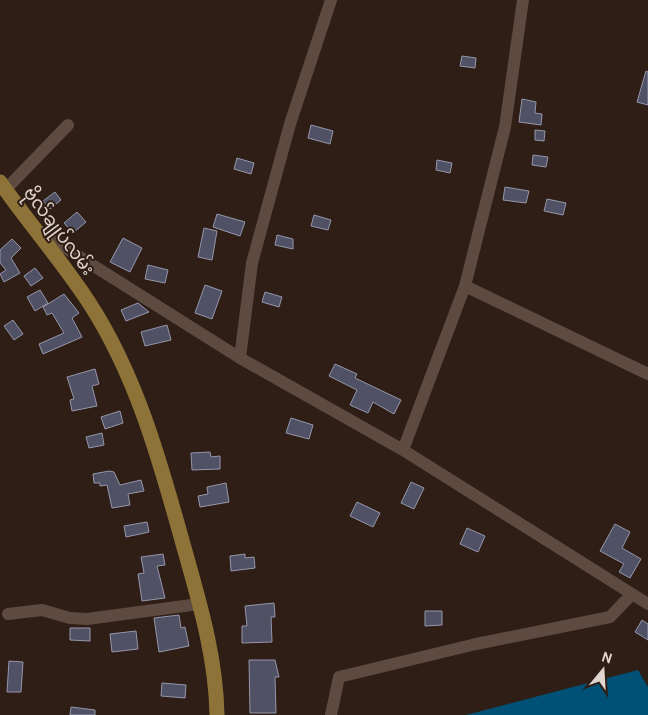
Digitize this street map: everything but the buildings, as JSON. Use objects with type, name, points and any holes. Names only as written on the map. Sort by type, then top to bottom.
[{"type":"main road","name":"ဗိုလ်ချုပ်လမ်း","points":[[3,186],[88,301],[128,372],[156,451],[199,604],[211,651],[217,715]]},
{"type":"street","points":[[240,358],[252,263],[290,124],[331,0]]},
{"type":"street","points":[[404,450],[465,286],[505,127],[523,0]]},
{"type":"street","points":[[3,186],[68,125]]},
{"type":"street","points":[[32,227],[240,358],[404,450],[648,604]]},
{"type":"street","points":[[465,286],[648,374]]},
{"type":"street","points":[[331,715],[339,677],[476,644],[610,617],[632,594]]},
{"type":"street","points":[[8,614],[42,610],[70,618],[87,619],[199,604]]},
{"type":"water","points":[[638,670],[648,687],[648,715],[466,715]]}]
